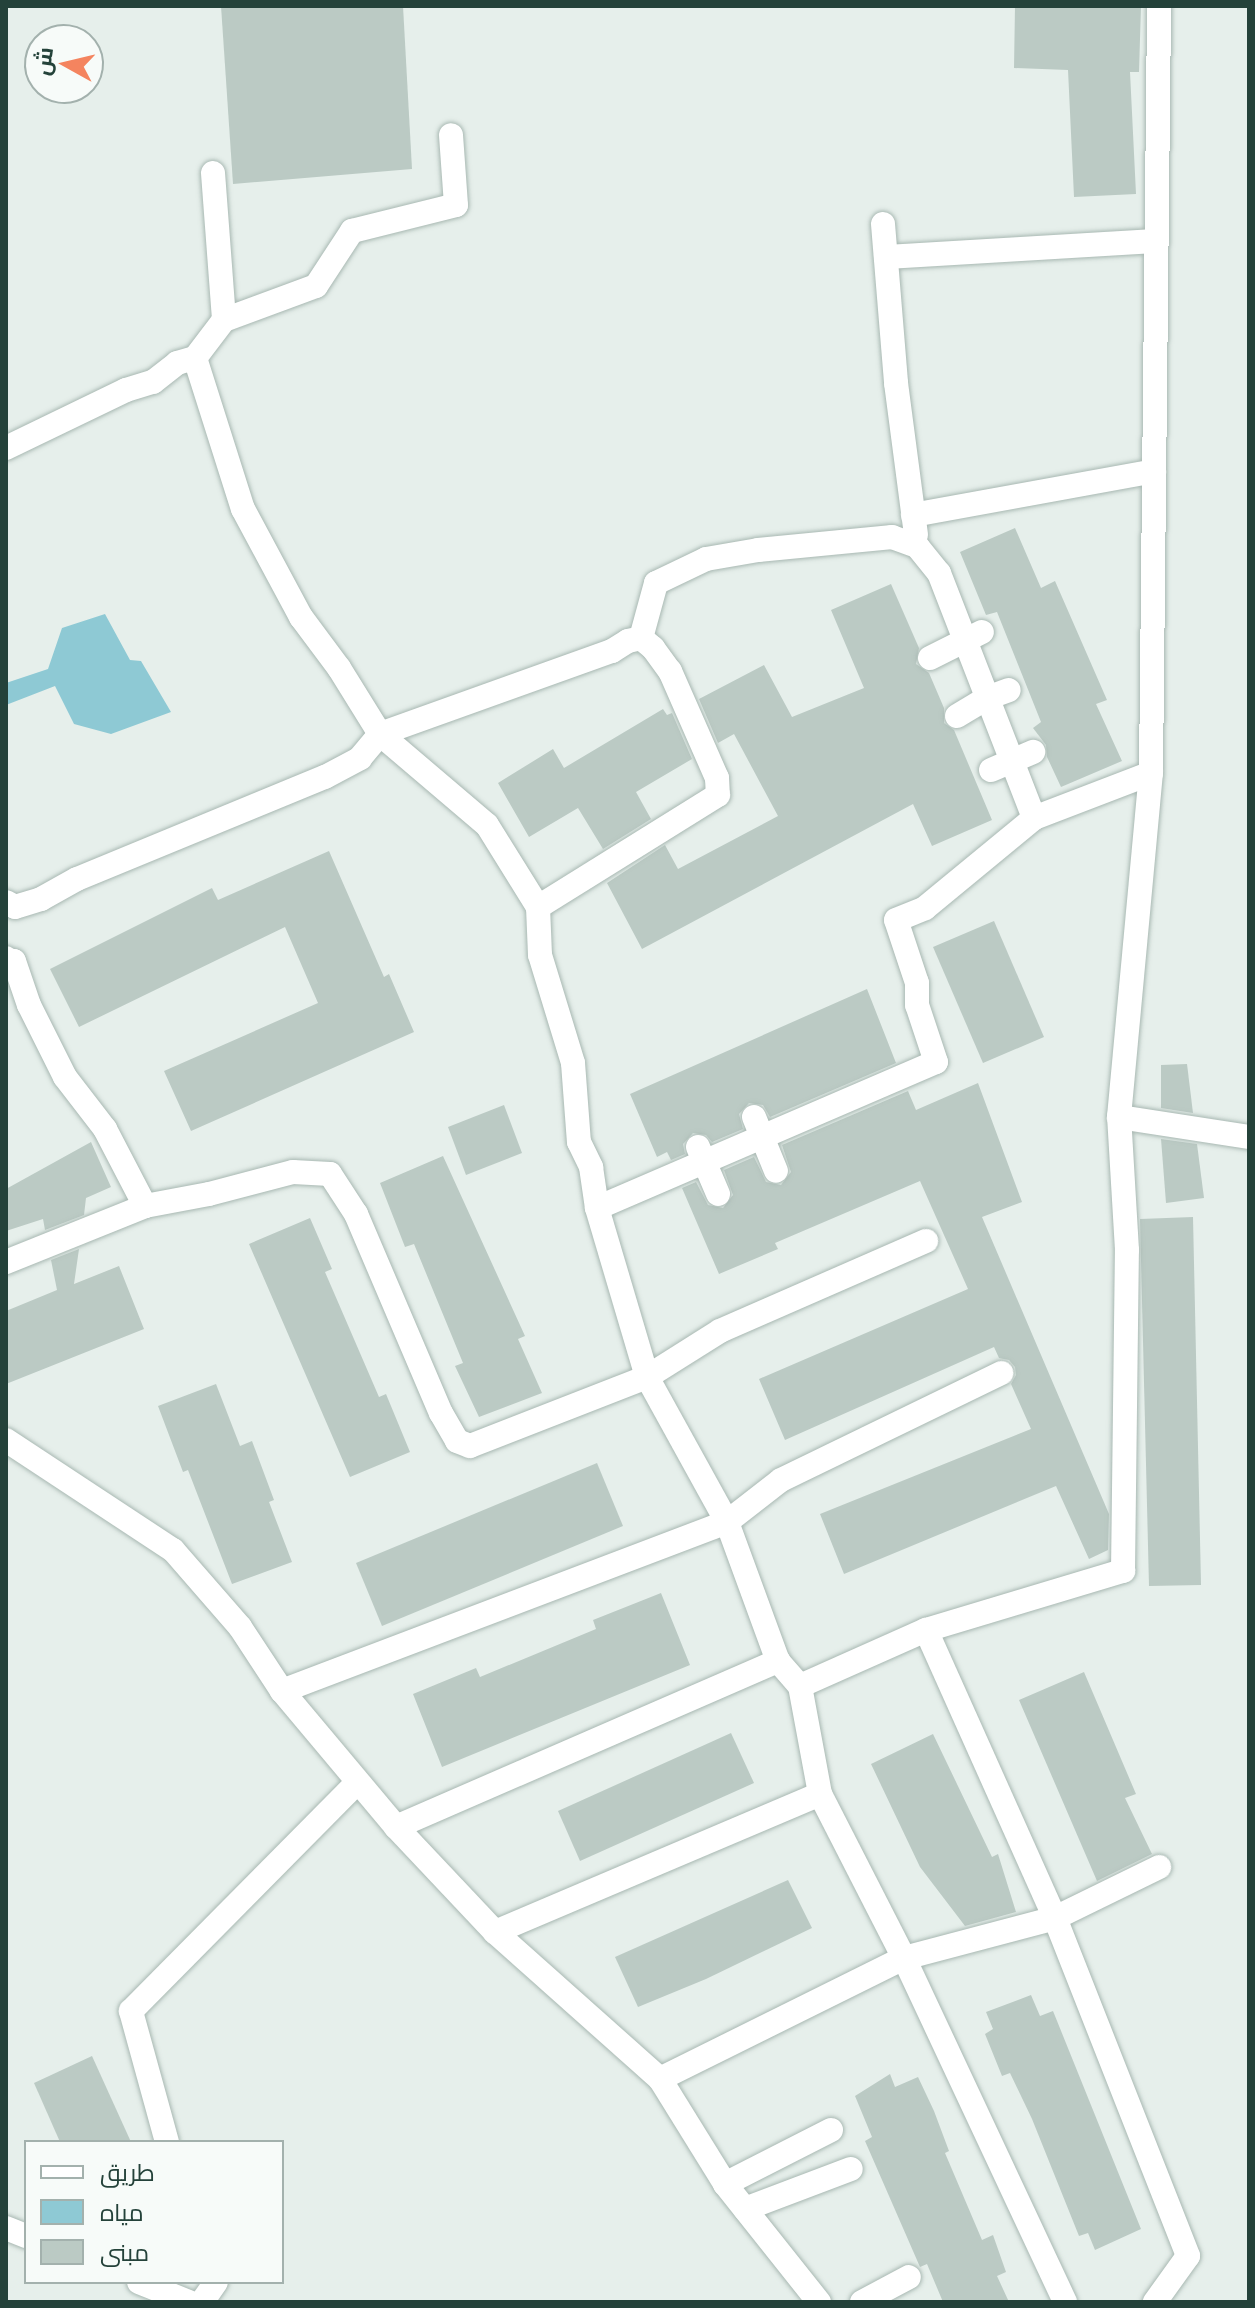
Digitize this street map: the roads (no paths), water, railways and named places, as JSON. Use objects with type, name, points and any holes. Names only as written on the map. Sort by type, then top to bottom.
[{"type":"street","points":[[800,1686],[926,1630],[1123,1571],[1127,1250],[1119,1117],[1151,773],[1159,6]]},
{"type":"street","points":[[6,448],[126,390],[153,382],[177,363],[195,358],[224,320],[316,286],[352,231],[456,205],[451,135]]},
{"type":"street","points":[[213,173],[224,320]]},
{"type":"street","points":[[883,224],[896,383],[917,546]]},
{"type":"street","points":[[886,257],[1156,241]]},
{"type":"street","points":[[195,358],[243,509],[301,617],[339,668],[380,734],[487,825],[538,907],[540,955],[573,1063],[579,1142],[591,1167],[597,1208],[647,1377],[727,1522],[778,1661],[800,1686],[820,1794],[904,1958],[1065,2302]]},
{"type":"street","points":[[913,515],[1154,471]]},
{"type":"street","points":[[641,638],[656,583],[706,559],[758,550],[892,537],[917,546],[939,573],[974,636],[998,694],[1012,761],[1034,818]]},
{"type":"street","points":[[930,658],[974,636]]},
{"type":"street","points":[[6,902],[15,907],[41,899],[77,879],[325,777],[360,758],[380,734],[641,638]]},
{"type":"street","points":[[538,907],[718,795],[717,778],[670,671],[662,658],[641,638]]},
{"type":"street","points":[[957,716],[998,694]]},
{"type":"street","points":[[597,1208],[758,1127],[936,1062],[917,1005],[917,983],[896,920],[925,908],[1034,818],[1151,773]]},
{"type":"street","points":[[6,958],[7,967],[14,961],[29,1005],[65,1077],[105,1129],[145,1206]]},
{"type":"street","points":[[1119,1117],[1249,1137]]},
{"type":"street","points":[[758,1127],[776,1171]]},
{"type":"street","points":[[701,1155],[718,1194]]},
{"type":"street","points":[[6,1262],[145,1206],[209,1194],[293,1172],[330,1174],[356,1214],[441,1413],[457,1441],[470,1446],[647,1377],[720,1331],[926,1241]]},
{"type":"street","points":[[282,1691],[727,1522],[781,1480],[1001,1373]]},
{"type":"street","points":[[6,1440],[173,1550],[240,1627],[282,1691],[396,1827],[495,1932],[660,2079],[725,2184],[819,2302]]},
{"type":"street","points":[[926,1630],[1055,1918],[1188,2256],[1155,2302]]},
{"type":"street","points":[[396,1827],[778,1661]]},
{"type":"street","points":[[166,2140],[131,2011],[358,1782]]},
{"type":"street","points":[[495,1932],[820,1794]]},
{"type":"street","points":[[660,2079],[904,1958],[1055,1918],[1159,1867]]},
{"type":"street","points":[[725,2184],[831,2130]]},
{"type":"street","points":[[745,2209],[851,2169]]},
{"type":"street","points":[[862,2302],[909,2277]]},
{"type":"street","points":[[144,2284],[189,2302]]},
{"type":"street","points":[[202,2302],[215,2284]]},
{"type":"water","points":[[105,614],[130,660],[141,661],[171,712],[111,734],[74,724],[55,686],[6,705],[6,683],[48,669],[62,628]]}]
